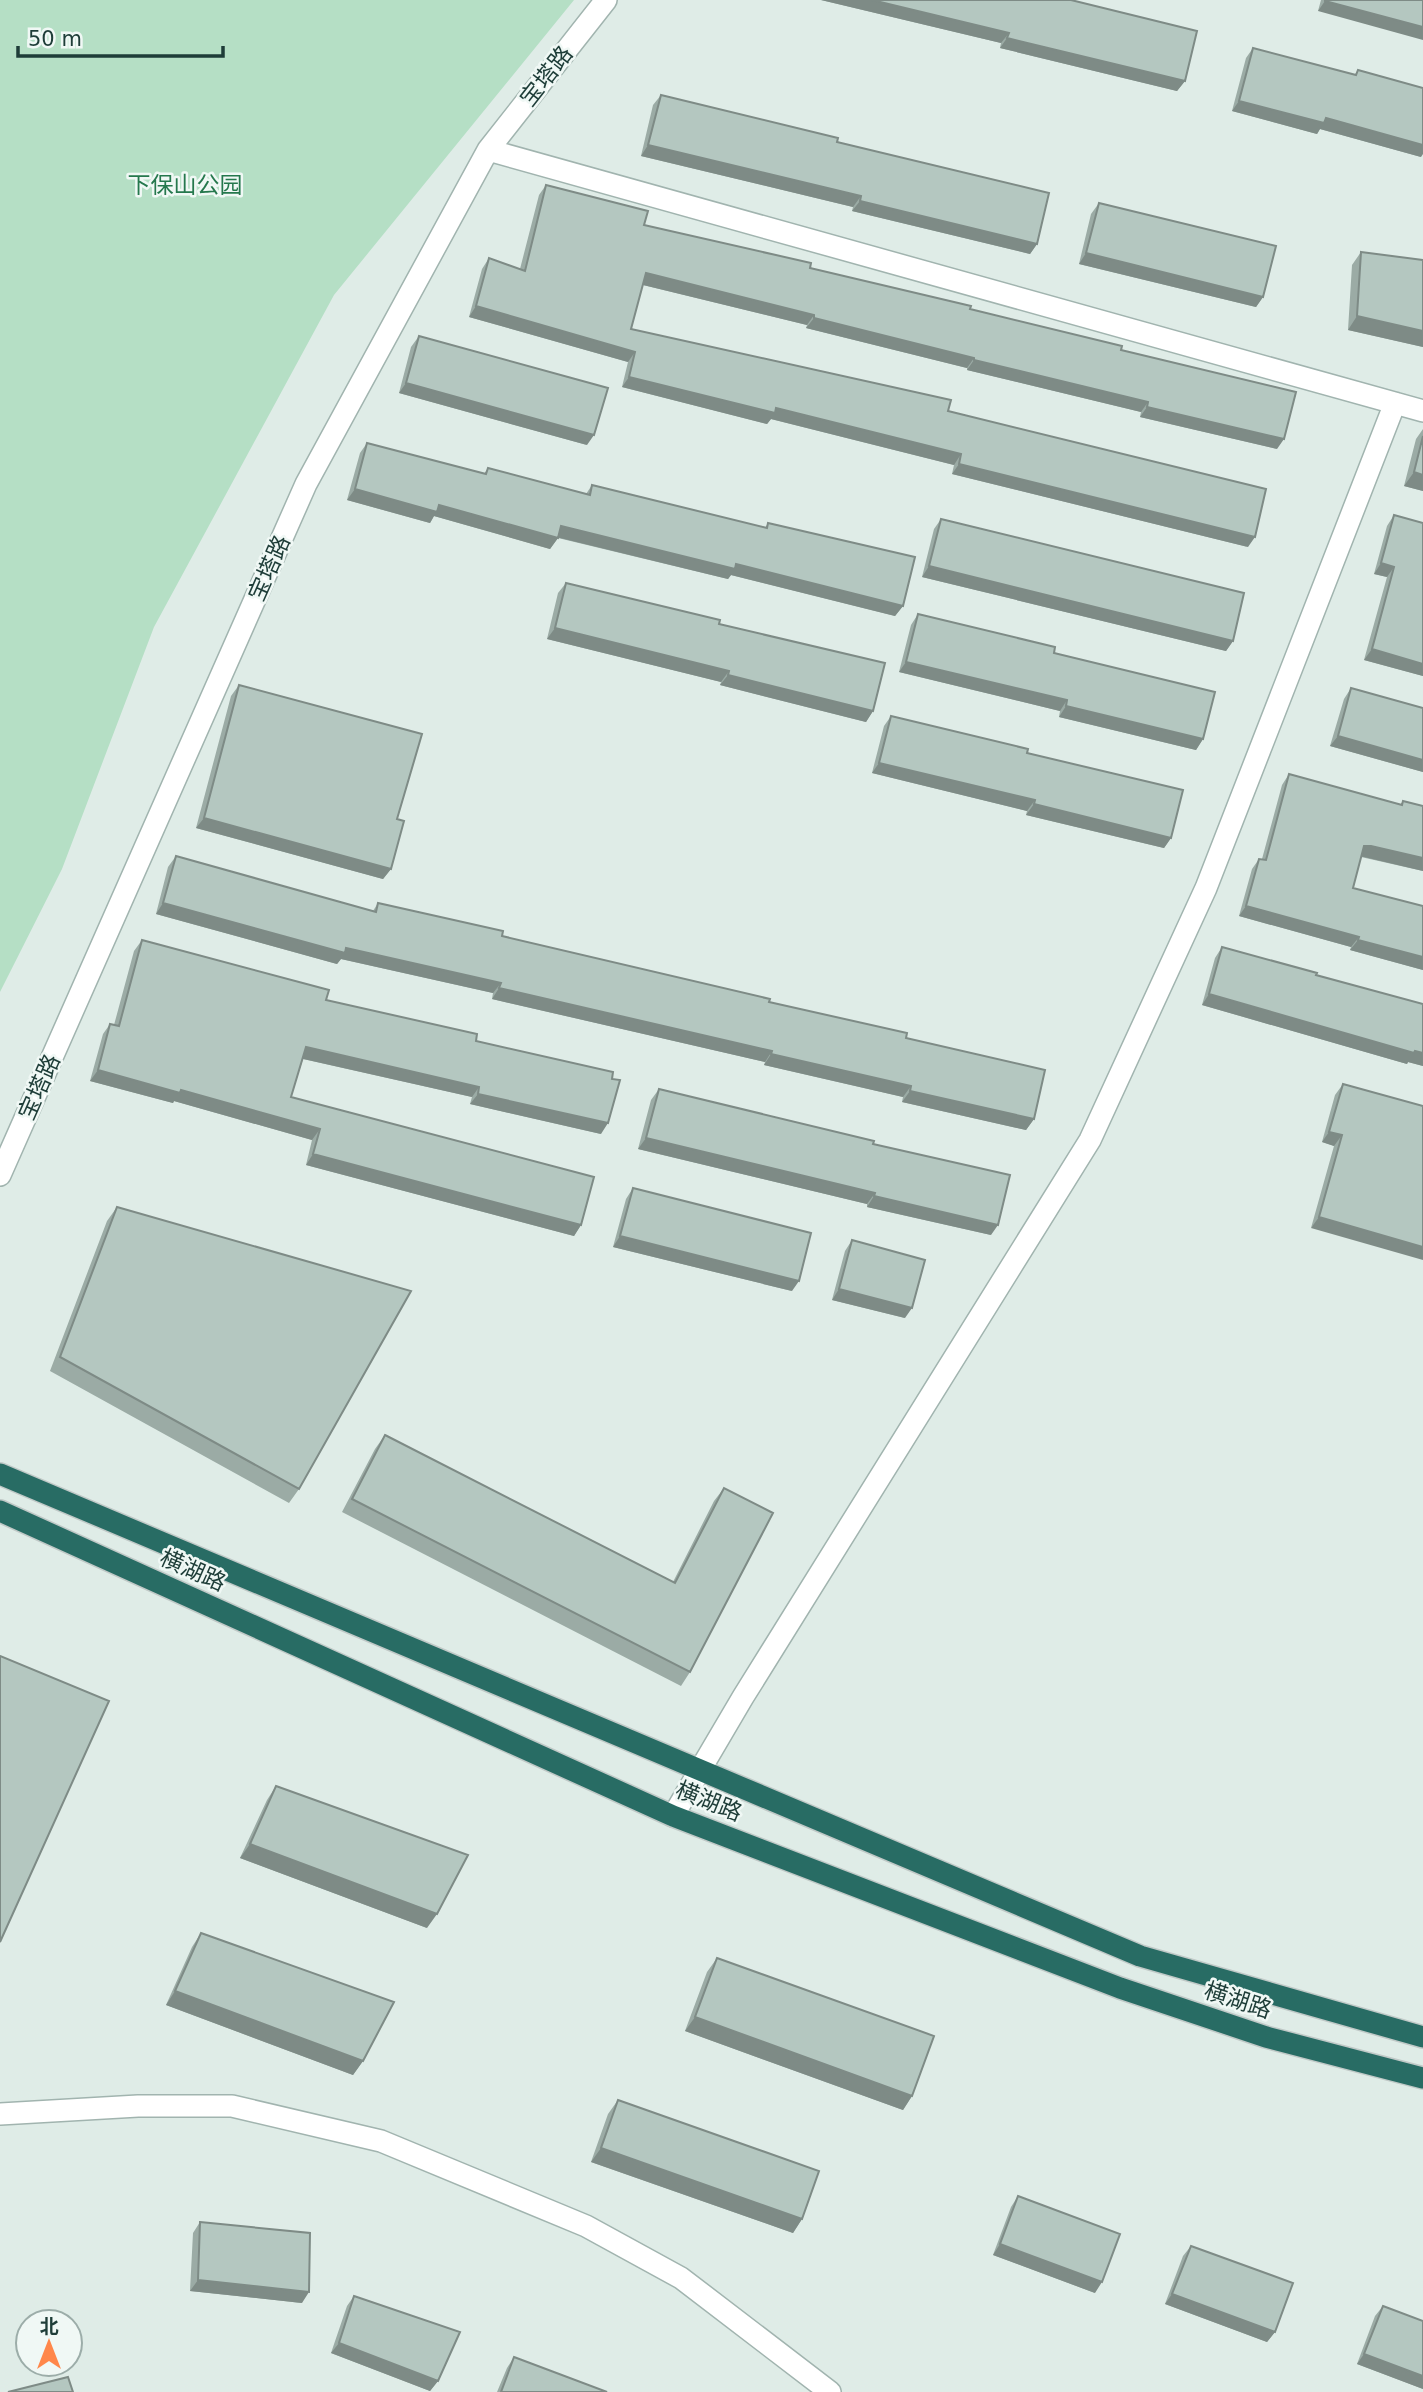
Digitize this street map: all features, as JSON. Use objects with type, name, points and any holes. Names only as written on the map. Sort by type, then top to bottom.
[{"type":"highway","name":"横湖路","points":[[0,1474],[1140,1956],[1423,2037]]},
{"type":"highway","name":"横湖路","points":[[0,1511],[673,1816],[1120,1988],[1266,2037],[1423,2078]]},
{"type":"street","name":"宝塔路","points":[[0,1175],[306,484],[488,150],[606,0]]},
{"type":"street","points":[[488,150],[1423,411]]},
{"type":"street","points":[[673,1816],[743,1696],[1090,1140],[1206,888],[1395,403]]},
{"type":"street","points":[[0,2114],[138,2106],[232,2106],[381,2141],[586,2226],[681,2278],[830,2392]]},
{"type":"green space","name":"下保山公园","points":[[0,0],[574,0],[334,295],[154,627],[62,869],[0,992]]},
{"type":"building","points":[[872,0],[1071,0],[1197,31],[1185,81],[1007,38],[1009,33]]},
{"type":"building","points":[[1423,0],[1423,27],[1325,1]]},
{"type":"building","points":[[1253,48],[1356,75],[1358,70],[1423,88],[1423,145],[1326,118],[1324,123],[1239,101]]},
{"type":"building","points":[[661,95],[838,138],[837,142],[1049,193],[1037,244],[860,201],[861,196],[648,145]]},
{"type":"building","points":[[546,185],[648,211],[644,225],[811,263],[810,268],[971,306],[970,309],[1122,346],[1121,350],[1296,392],[1284,439],[1147,407],[1148,402],[974,360],[814,318],[814,315],[646,273],[631,329],[951,400],[948,411],[1266,489],[1255,537],[959,464],[961,454],[776,408],[775,413],[629,377],[635,352],[476,306],[489,258],[525,271]]},
{"type":"building","points":[[1099,203],[1276,246],[1263,297],[1086,253]]},
{"type":"building","points":[[1361,252],[1423,260],[1423,331],[1357,316]]},
{"type":"building","points":[[419,336],[608,388],[594,435],[406,383]]},
{"type":"building","points":[[1423,436],[1423,475],[1414,472]]},
{"type":"building","points":[[367,443],[486,474],[488,468],[590,495],[592,485],[767,528],[768,523],[915,557],[903,606],[736,564],[735,569],[561,526],[558,538],[439,505],[437,512],[355,489]]},
{"type":"building","points":[[1394,515],[1423,523],[1423,664],[1372,649],[1394,567],[1381,563]]},
{"type":"building","points":[[941,519],[1244,593],[1233,641],[929,566]]},
{"type":"building","points":[[566,583],[720,620],[719,624],[885,663],[873,711],[728,675],[729,671],[555,628]]},
{"type":"building","points":[[918,614],[1055,647],[1054,653],[1215,692],[1203,739],[1066,706],[1067,700],[906,662]]},
{"type":"building","points":[[239,685],[422,734],[397,819],[404,821],[391,869],[204,818]]},
{"type":"building","points":[[1351,688],[1423,708],[1423,760],[1338,736]]},
{"type":"building","points":[[891,716],[1028,749],[1027,753],[1183,790],[1171,838],[1034,804],[1035,800],[879,763]]},
{"type":"building","points":[[1289,774],[1402,805],[1403,801],[1423,806],[1423,858],[1364,846],[1353,888],[1423,906],[1423,957],[1246,906],[1259,859],[1266,860]]},
{"type":"building","points":[[176,856],[376,912],[378,903],[503,931],[502,936],[770,999],[769,1002],[907,1033],[906,1038],[1045,1070],[1034,1119],[910,1091],[911,1086],[771,1054],[772,1051],[499,988],[501,983],[346,948],[345,953],[163,903]]},
{"type":"building","points":[[142,940],[329,990],[326,1000],[477,1034],[476,1041],[613,1072],[612,1079],[620,1080],[608,1123],[478,1094],[479,1087],[306,1047],[291,1097],[594,1177],[581,1225],[313,1154],[320,1129],[98,1070],[110,1024],[119,1026]]},
{"type":"building","points":[[1222,947],[1423,1004],[1423,1053],[1414,1053],[1209,994]]},
{"type":"building","points":[[1343,1084],[1423,1106],[1423,1247],[1319,1217],[1342,1135],[1329,1132]]},
{"type":"building","points":[[659,1089],[874,1141],[873,1144],[1010,1175],[998,1225],[646,1138]]},
{"type":"building","points":[[633,1188],[811,1233],[799,1281],[620,1236]]},
{"type":"building","points":[[117,1207],[411,1291],[299,1489],[60,1357]]},
{"type":"building","points":[[852,1240],[925,1260],[912,1308],[839,1289]]},
{"type":"building","points":[[385,1435],[675,1583],[724,1488],[773,1513],[690,1672],[352,1499]]},
{"type":"building","points":[[0,1656],[109,1701],[0,1942]]},
{"type":"building","points":[[276,1786],[468,1855],[437,1914],[250,1844]]},
{"type":"building","points":[[201,1933],[394,2002],[363,2061],[175,1991]]},
{"type":"building","points":[[717,1958],[934,2036],[912,2096],[695,2017]]},
{"type":"building","points":[[618,2100],[819,2171],[802,2219],[601,2148]]},
{"type":"building","points":[[1018,2196],[1120,2234],[1102,2282],[1000,2244]]},
{"type":"building","points":[[200,2222],[310,2233],[309,2292],[198,2280]]},
{"type":"building","points":[[1191,2246],[1293,2283],[1275,2332],[1172,2294]]},
{"type":"building","points":[[354,2296],[460,2332],[438,2381],[339,2343]]},
{"type":"building","points":[[1383,2306],[1423,2321],[1423,2376],[1364,2354]]},
{"type":"building","points":[[514,2357],[607,2392],[501,2392]]},
{"type":"building","points":[[68,2378],[73,2392],[8,2392]]}]
